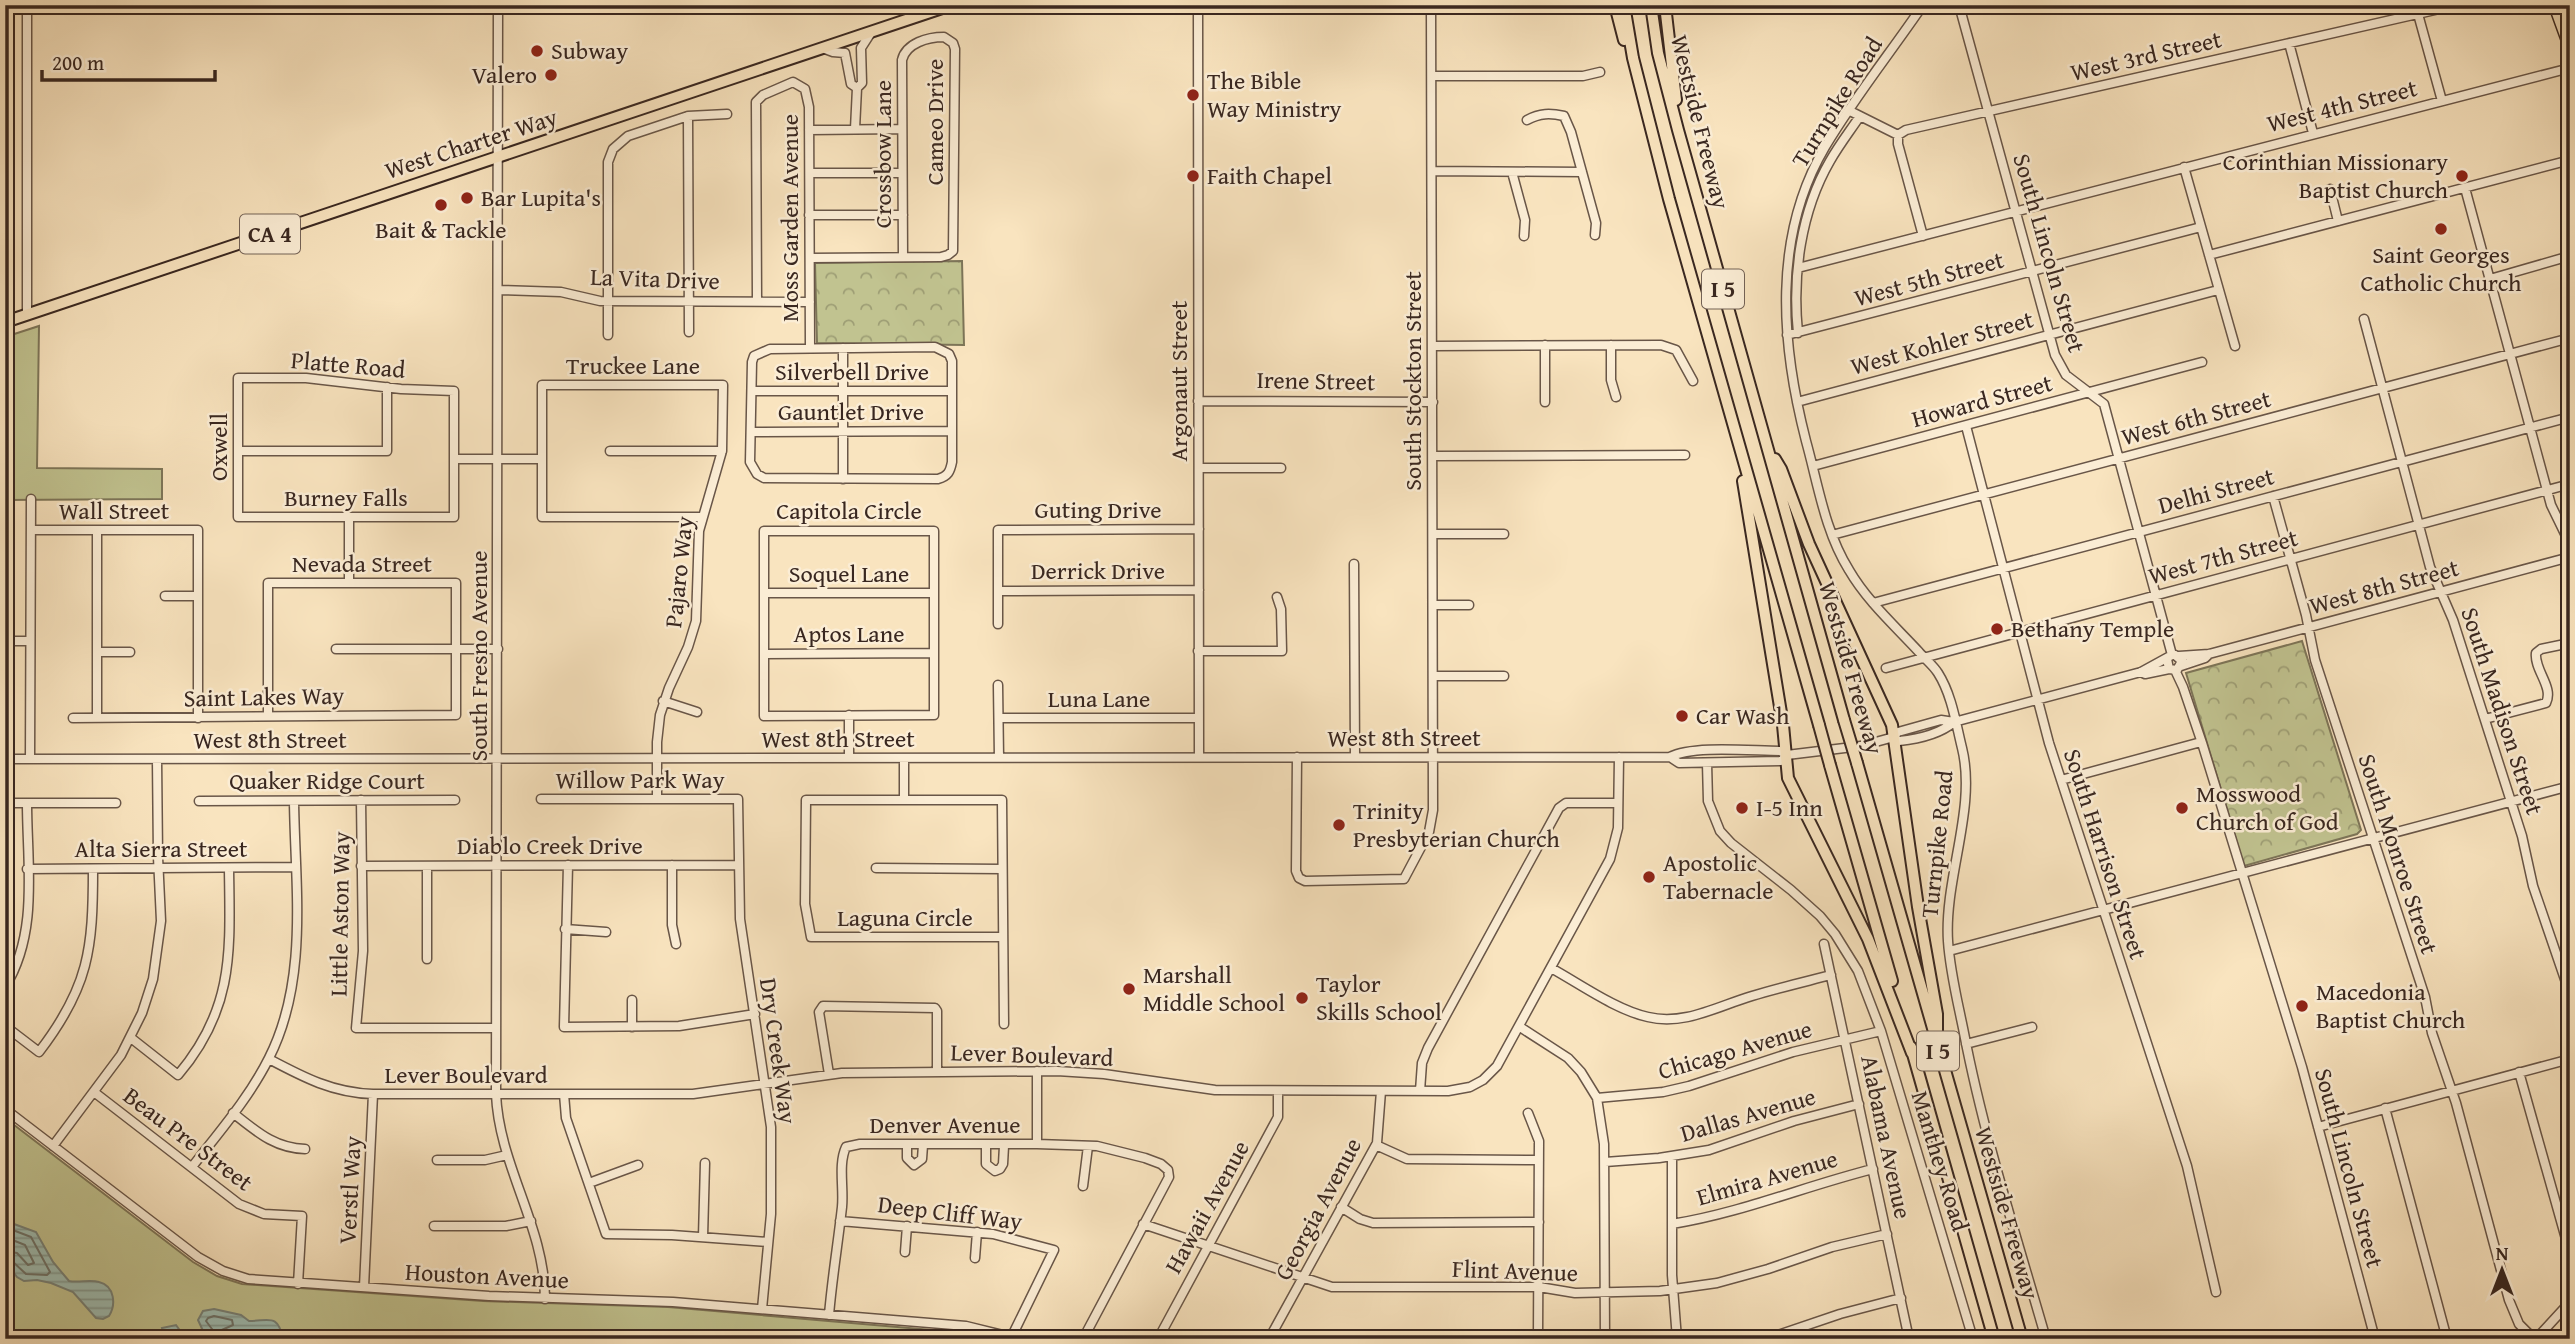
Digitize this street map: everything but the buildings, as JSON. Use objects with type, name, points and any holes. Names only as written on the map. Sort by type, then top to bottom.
[{"type":"highway","name":"West Charter Way","points":[[5,323],[951,5]]},
{"type":"highway","points":[[1615,5],[1623,38],[1633,58]]},
{"type":"highway","name":"Westside Freeway","points":[[1624,5],[1633,58],[1669,199],[1994,1339]]},
{"type":"highway","name":"Westside Freeway","points":[[1651,5],[1658,53],[1678,131],[1844,720],[1922,984],[1937,1049],[2022,1339]]},
{"type":"highway","points":[[1665,5],[1678,131]]},
{"type":"highway","points":[[1768,448],[1781,469],[1809,544],[1885,708],[1894,737],[1918,907],[1937,1014],[1937,1049]]},
{"type":"highway","points":[[1743,459],[1742,477],[1783,724],[1788,778],[1868,939],[1912,1053]]},
{"type":"main road","points":[[2554,5],[2570,49]]},
{"type":"street","points":[[27,5],[27,315]]},
{"type":"street","name":"South Fresno Avenue","points":[[498,5],[499,759],[495,928],[496,1094],[499,1123],[507,1155],[542,1257],[545,1299]]},
{"type":"street","name":"Argonaut Street","points":[[1198,5],[1199,757]]},
{"type":"street","name":"South Stockton Street","points":[[1297,757],[1296,871],[1299,878],[1305,881],[1398,881],[1408,876],[1431,826],[1433,757],[1431,5]]},
{"type":"street","name":"Turnpike Road","points":[[1923,5],[1816,165],[1796,218],[1786,280],[1787,335],[1797,402],[1832,535],[1847,568],[1873,603],[1939,675],[1945,687],[1964,755],[1966,786],[1948,903],[1949,951],[1979,1104],[2046,1339]]},
{"type":"street","name":"South Lincoln Street","points":[[1959,5],[2060,367],[2104,404],[2173,657]]},
{"type":"street","name":"West 3rd Street","points":[[1898,135],[1906,130],[2457,5]]},
{"type":"street","points":[[2418,14],[2442,101]]},
{"type":"street","points":[[855,129],[857,88],[862,83],[861,48],[870,34]]},
{"type":"street","name":"Cameo Drive","points":[[903,257],[941,257],[950,254],[955,247],[955,49],[949,39],[939,37],[908,47],[904,51]]},
{"type":"street","points":[[2289,43],[2313,133]]},
{"type":"street","points":[[825,49],[845,53],[851,84],[857,88]]},
{"type":"street","name":"Crossbow Lane","points":[[903,257],[904,51]]},
{"type":"street","name":"West 4th Street","points":[[1798,268],[2570,68]]},
{"type":"street","points":[[1432,76],[1583,76],[1600,72]]},
{"type":"street","name":"Moss Garden Avenue","points":[[757,300],[756,102],[763,95],[793,82],[805,89],[808,96],[810,348]]},
{"type":"street","points":[[1850,111],[1898,135],[1898,144],[1923,236]]},
{"type":"street","points":[[608,335],[608,162],[613,149],[628,136],[688,116],[727,114]]},
{"type":"street","points":[[1527,120],[1538,114],[1564,116],[1596,223],[1595,235]]},
{"type":"street","points":[[688,116],[689,332]]},
{"type":"street","points":[[1798,333],[1798,268],[1804,226],[1816,190],[1831,159],[1860,116]]},
{"type":"street","points":[[809,130],[902,129]]},
{"type":"street","points":[[2209,255],[2570,160]]},
{"type":"street","points":[[2184,167],[2235,346]]},
{"type":"street","points":[[1432,171],[1582,172]]},
{"type":"street","points":[[1512,172],[1525,220],[1524,236]]},
{"type":"street","points":[[810,173],[902,173]]},
{"type":"street","points":[[2465,188],[2546,491],[2556,520],[2570,544]]},
{"type":"street","points":[[2330,189],[2338,221]]},
{"type":"street","points":[[809,215],[903,215]]},
{"type":"street","name":"West 5th Street","points":[[1787,335],[2201,227]]},
{"type":"street","points":[[2490,279],[2570,256]]},
{"type":"street","points":[[810,258],[903,257]]},
{"type":"street","name":"La Vita Drive","points":[[499,290],[551,291],[608,302],[810,302]]},
{"type":"street","name":"West Kohler Street","points":[[1797,402],[2218,290]]},
{"type":"street","name":"South Madison Street","points":[[2364,319],[2430,567],[2453,620],[2522,836],[2533,886],[2570,994]]},
{"type":"street","name":"West 6th Street","points":[[1832,535],[2570,338]]},
{"type":"street","points":[[1545,345],[1545,402]]},
{"type":"street","points":[[1611,345],[1611,380],[1616,397]]},
{"type":"street","points":[[1433,346],[1661,345],[1676,350],[1693,381]]},
{"type":"street","points":[[935,347],[949,354],[952,361],[952,462],[951,471],[946,477],[764,478],[753,470],[750,462],[754,356],[760,351],[770,349],[843,348],[935,347]]},
{"type":"street","points":[[843,348],[843,479]]},
{"type":"street","name":"Howard Street","points":[[1813,466],[2202,362]]},
{"type":"street","name":"Platte Road","points":[[238,378],[324,379],[387,387],[454,391],[454,459]]},
{"type":"street","name":"Oxwell","points":[[238,378],[238,517]]},
{"type":"street","name":"Truckee Lane","points":[[542,459],[542,385],[723,385]]},
{"type":"street","name":"Pajaro Way","points":[[657,799],[657,729],[663,701],[688,647],[696,621],[698,544],[702,517],[722,451],[723,385]]},
{"type":"street","points":[[238,451],[387,451],[387,387]]},
{"type":"street","name":"Silverbell Drive","points":[[752,391],[951,391]]},
{"type":"street","name":"Irene Street","points":[[1198,401],[1433,402]]},
{"type":"street","name":"Delhi Street","points":[[1873,603],[2570,417]]},
{"type":"street","name":"South Harrison Street","points":[[1966,426],[2061,780],[2187,1166],[2216,1292]]},
{"type":"street","name":"Gauntlet Drive","points":[[751,432],[951,431]]},
{"type":"street","points":[[610,451],[722,451]]},
{"type":"street","points":[[1433,456],[1685,455]]},
{"type":"street","points":[[454,459],[542,459],[542,517],[702,517]]},
{"type":"street","name":"Burney Falls","points":[[238,517],[454,517],[454,459]]},
{"type":"street","points":[[1199,468],[1281,468]]},
{"type":"street","name":"West 7th Street","points":[[1886,668],[2570,484]]},
{"type":"street","name":"South Monroe Street","points":[[2273,496],[2309,627],[2315,660],[2371,839],[2419,978],[2432,1033],[2452,1091],[2513,1313],[2519,1324],[2535,1339]]},
{"type":"street","points":[[30,759],[31,499]]},
{"type":"street","points":[[349,517],[349,583]]},
{"type":"street","name":"Guting Drive","points":[[998,591],[998,530],[1199,529]]},
{"type":"street","name":"Wall Street","points":[[31,530],[198,530],[198,596]]},
{"type":"street","points":[[97,530],[97,718]]},
{"type":"street","name":"Capitola Circle","points":[[764,531],[934,531],[934,593],[934,715],[764,716],[764,531]]},
{"type":"street","points":[[1433,534],[1504,534]]},
{"type":"street","name":"West 8th Street","points":[[5,759],[1670,757],[1679,752],[1730,751],[1780,751],[1787,755],[1851,747],[1894,737],[1898,732],[1941,720],[1954,722],[2141,672],[2173,657],[2208,654],[2570,557]]},
{"type":"street","points":[[1354,564],[1354,757]]},
{"type":"street","name":"Nevada Street","points":[[268,716],[268,583],[456,583],[456,649]]},
{"type":"street","name":"Derrick Drive","points":[[998,591],[1199,590]]},
{"type":"street","points":[[998,591],[998,624]]},
{"type":"street","name":"Soquel Lane","points":[[764,593],[934,593]]},
{"type":"street","points":[[165,596],[198,596],[198,718]]},
{"type":"street","points":[[1198,651],[1282,651],[1281,609],[1277,597]]},
{"type":"street","points":[[1433,605],[1469,605]]},
{"type":"street","points":[[5,641],[30,641]]},
{"type":"street","points":[[2485,719],[2546,703],[2548,692],[2535,660],[2536,653],[2541,649],[2570,643]]},
{"type":"street","points":[[336,649],[498,649]]},
{"type":"street","name":"Saint Lakes Way","points":[[73,718],[456,715],[456,649]]},
{"type":"street","points":[[97,652],[130,652]]},
{"type":"street","name":"Aptos Lane","points":[[764,654],[934,653]]},
{"type":"street","name":"West 8th Street","points":[[2141,672],[2146,674],[2176,668],[2205,658],[2208,654]]},
{"type":"street","points":[[2173,657],[2176,668]]},
{"type":"street","points":[[2173,657],[2166,665],[2176,668]]},
{"type":"street","name":"South Lincoln Street","points":[[2176,668],[2243,873],[2318,1127],[2375,1339]]},
{"type":"street","points":[[1433,676],[1504,676]]},
{"type":"street","points":[[999,685],[999,758]]},
{"type":"street","points":[[663,701],[697,712]]},
{"type":"street","points":[[849,716],[849,758]]},
{"type":"street","name":"Luna Lane","points":[[999,718],[1199,718]]},
{"type":"street","points":[[2061,780],[2201,742]]},
{"type":"street","points":[[1688,752],[1707,763],[1730,751]]},
{"type":"street","name":"West 8th Street","points":[[1670,757],[1679,763],[1707,763],[1781,761],[1787,755]]},
{"type":"street","name":"Lever Boulevard","points":[[269,1059],[323,1086],[373,1094],[693,1094],[829,1074],[1037,1071],[1087,1072],[1215,1090],[1457,1091],[1483,1080],[1497,1066],[1610,859],[1618,828],[1619,757]]},
{"type":"street","points":[[904,758],[904,800]]},
{"type":"street","points":[[53,1146],[131,1038],[146,1004],[157,961],[161,921],[157,759]]},
{"type":"street","name":"Manthey Road","points":[[1707,763],[1708,801],[1720,831],[1746,856],[1805,902],[1835,934],[1858,971],[1881,1031],[1973,1339]]},
{"type":"street","points":[[1949,951],[2570,786]]},
{"type":"street","name":"Willow Park Way","points":[[541,799],[738,799]]},
{"type":"street","name":"Dry Creek Way","points":[[738,799],[740,919],[771,1127],[771,1214],[762,1310]]},
{"type":"street","name":"Little Aston Way","points":[[360,800],[363,951],[356,1028],[496,1028]]},
{"type":"street","name":"Quaker Ridge Court","points":[[199,801],[454,800]]},
{"type":"street","name":"Laguna Circle","points":[[806,800],[904,800],[1002,800],[1002,937],[810,937],[805,904],[806,800]]},
{"type":"street","points":[[192,1167],[233,1114],[269,1059],[284,1022],[296,951],[294,801]]},
{"type":"street","points":[[5,803],[116,803]]},
{"type":"street","points":[[5,987],[18,964],[27,919],[27,803]]},
{"type":"street","points":[[1420,1091],[1422,1063],[1428,1048],[1559,808],[1566,803],[1618,803]]},
{"type":"street","points":[[568,865],[564,1027],[679,1026],[755,1014]]},
{"type":"street","points":[[672,865],[672,925],[676,944]]},
{"type":"street","name":"Diablo Creek Drive","points":[[361,866],[738,865]]},
{"type":"street","points":[[427,866],[427,959]]},
{"type":"street","points":[[131,1038],[178,1075],[207,1035],[225,986],[229,953],[229,867]]},
{"type":"street","name":"Alta Sierra Street","points":[[27,869],[295,867]]},
{"type":"street","points":[[876,868],[1002,869]]},
{"type":"street","points":[[5,1026],[39,1052],[64,1018],[85,971],[93,922],[93,869]]},
{"type":"street","points":[[565,929],[606,932]]},
{"type":"street","points":[[1002,937],[1004,1024]]},
{"type":"street","name":"Alabama Avenue","points":[[1825,944],[1909,1339]]},
{"type":"street","points":[[1551,968],[1627,1009],[1663,1020],[1695,1015],[1778,988],[1831,975]]},
{"type":"street","points":[[632,1000],[632,1027]]},
{"type":"street","points":[[829,1074],[819,1012],[823,1006],[935,1008],[937,1072]]},
{"type":"street","points":[[1520,1027],[1568,1058],[1581,1072],[1597,1098],[1604,1128],[1605,1339]]},
{"type":"street","points":[[1966,1044],[2032,1027]]},
{"type":"street","name":"Chicago Avenue","points":[[1597,1098],[1663,1092],[1689,1086],[1793,1052],[1881,1031]]},
{"type":"street","points":[[2318,1127],[2570,1059]]},
{"type":"street","points":[[1037,1071],[1037,1144]]},
{"type":"street","points":[[2519,1072],[2570,1253]]},
{"type":"street","name":"Hawaii Avenue","points":[[1157,1339],[1278,1117],[1278,1091]]},
{"type":"street","name":"Georgia Avenue","points":[[1270,1338],[1376,1145],[1381,1116],[1381,1091]]},
{"type":"street","name":"Beau Pre Street","points":[[94,1092],[247,1208],[264,1214],[302,1216],[298,1284]]},
{"type":"street","name":"Verstl Way","points":[[364,1287],[373,1094]]},
{"type":"street","points":[[564,1094],[566,1118],[606,1234],[768,1242]]},
{"type":"street","name":"Dallas Avenue","points":[[1605,1162],[1672,1157],[1709,1150],[1794,1121],[1859,1104]]},
{"type":"street","points":[[2385,1108],[2447,1339]]},
{"type":"street","name":"Houston Avenue","points":[[5,1109],[209,1264],[248,1279],[545,1299],[673,1302],[965,1326],[1016,1337]]},
{"type":"street","points":[[1528,1113],[1538,1138],[1539,1160],[1538,1339]]},
{"type":"street","points":[[233,1114],[269,1140],[286,1147],[305,1149]]},
{"type":"street","name":"Denver Avenue","points":[[829,1315],[845,1149],[853,1145],[1037,1144],[1088,1146],[1133,1154],[1167,1168],[1168,1180],[1143,1224]]},
{"type":"street","points":[[907,1145],[907,1158],[914,1165],[922,1159],[923,1145]]},
{"type":"street","points":[[986,1145],[986,1164],[995,1171],[1003,1164],[1004,1146]]},
{"type":"street","points":[[1376,1145],[1407,1159],[1539,1160]]},
{"type":"street","points":[[1083,1186],[1088,1146]]},
{"type":"street","points":[[438,1160],[485,1160],[507,1155]]},
{"type":"street","points":[[1672,1157],[1672,1290],[1677,1339]]},
{"type":"street","points":[[703,1237],[705,1163]]},
{"type":"street","points":[[589,1183],[638,1165]]},
{"type":"street","name":"Elmira Avenue","points":[[1672,1224],[1726,1213],[1801,1188],[1873,1169]]},
{"type":"street","points":[[1341,1207],[1369,1222],[1539,1222]]},
{"type":"street","points":[[434,1226],[506,1226],[531,1221]]},
{"type":"street","name":"Deep Cliff Way","points":[[840,1221],[977,1232],[1015,1238],[1054,1250],[1016,1337]]},
{"type":"street","points":[[1083,1339],[1143,1224]]},
{"type":"street","name":"Flint Avenue","points":[[1143,1224],[1332,1287],[1539,1287],[1570,1293],[1672,1290],[1744,1276],[1832,1247],[1887,1234]]},
{"type":"street","points":[[905,1252],[907,1226]]},
{"type":"street","points":[[975,1258],[977,1232]]},
{"type":"street","points":[[1766,1339],[1840,1314],[1901,1298]]},
{"type":"street","points":[[2535,1339],[2570,1302]]},
{"type":"green space","points":[[962,261],[964,345],[817,343],[815,263]]},
{"type":"green space","points":[[39,326],[37,468],[162,469],[162,499],[5,500],[5,337]]},
{"type":"green space","points":[[2302,641],[2361,830],[2357,834],[2244,866],[2186,673]]},
{"type":"green space","points":[[5,1118],[193,1262],[217,1276],[242,1284],[483,1301],[668,1307],[978,1334],[993,1339],[5,1339]]},
{"type":"water","points":[[5,1217],[14,1224],[36,1232],[53,1262],[69,1281],[96,1281],[108,1287],[113,1296],[113,1307],[109,1316],[96,1318],[73,1292],[51,1283],[24,1281],[17,1277],[5,1261]]},
{"type":"water","points":[[214,1309],[241,1315],[249,1321],[272,1320],[278,1325],[283,1339],[257,1339],[243,1333],[212,1339],[204,1333],[198,1320],[203,1311]]},
{"type":"water","points":[[176,1325],[186,1339],[165,1339],[162,1328]]},
{"type":"place","name":"Subway","points":[[537,51]]},
{"type":"place","name":"Valero","points":[[551,75]]},
{"type":"place","name":"The Bible Way Ministry","points":[[1193,95]]},
{"type":"place","name":"Faith Chapel","points":[[1193,176]]},
{"type":"place","name":"Corinthian Missionary Baptist Church","points":[[2462,176]]},
{"type":"place","name":"Bar Lupita's","points":[[467,198]]},
{"type":"place","name":"Bait & Tackle","points":[[441,205]]},
{"type":"place","name":"Saint Georges Catholic Church","points":[[2441,229]]},
{"type":"place","name":"Bethany Temple","points":[[1997,629]]},
{"type":"place","name":"Car Wash","points":[[1682,716]]},
{"type":"place","name":"I-5 Inn","points":[[1742,808]]},
{"type":"place","name":"Mosswood Church of God","points":[[2182,808]]},
{"type":"place","name":"Trinity Presbyterian Church","points":[[1339,825]]},
{"type":"place","name":"Apostolic Tabernacle","points":[[1649,877]]},
{"type":"place","name":"Marshall Middle School","points":[[1129,989]]},
{"type":"place","name":"Taylor Skills School","points":[[1302,998]]},
{"type":"place","name":"Macedonia Baptist Church","points":[[2302,1006]]}]
